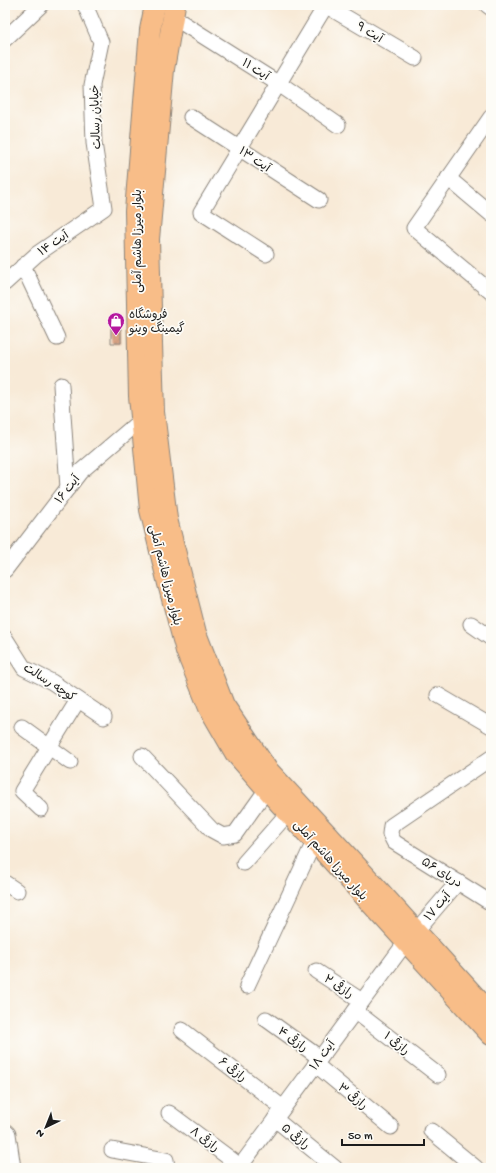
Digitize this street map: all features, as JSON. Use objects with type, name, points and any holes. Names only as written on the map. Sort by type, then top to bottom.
[{"type":"main road","name":"بلوار میرزا هاشم آملی","points":[[155,5],[150,30],[135,211],[145,327],[167,519],[196,632],[224,705],[262,763],[327,849]]},
{"type":"main road","name":"بلوار میرزا هاشم آملی","points":[[174,11],[164,69],[149,239],[145,327],[139,396],[150,510],[186,651],[209,708],[235,753],[288,813],[351,871],[411,936],[491,1014]]},
{"type":"main road","name":"بلوار میرزا هاشم آملی","points":[[411,936],[491,1035]]},
{"type":"street","points":[[5,39],[41,5]]},
{"type":"street","name":"خیابان رسالت","points":[[85,5],[101,42],[92,86],[94,143],[104,208]]},
{"type":"street","points":[[266,254],[201,212],[241,149],[326,5]]},
{"type":"street","name":"آیت ۹","points":[[326,5],[415,58]]},
{"type":"street","points":[[487,5],[491,8]]},
{"type":"street","name":"آیت ۱۱","points":[[174,11],[338,125]]},
{"type":"street","name":"آیت ۱۳","points":[[190,117],[319,200]]},
{"type":"street","points":[[490,121],[448,178],[414,228],[491,292]]},
{"type":"street","points":[[448,178],[491,214]]},
{"type":"street","name":"آيت ۱۴","points":[[5,283],[37,254],[104,208]]},
{"type":"street","points":[[23,266],[57,338]]},
{"type":"street","points":[[61,386],[68,488]]},
{"type":"street","name":"آیت ۱۶","points":[[5,570],[80,472],[141,420]]},
{"type":"street","points":[[471,624],[491,638]]},
{"type":"street","name":"کوچه رسالت","points":[[5,638],[24,668],[52,682],[104,717]]},
{"type":"street","points":[[438,695],[491,726]]},
{"type":"street","points":[[42,809],[22,790],[78,700]]},
{"type":"street","points":[[22,727],[70,762]]},
{"type":"street","points":[[142,756],[212,830],[223,836],[235,834],[267,789]]},
{"type":"street","name":"دریای ۵۶","points":[[491,758],[391,826],[390,834],[394,842],[491,903]]},
{"type":"street","points":[[244,863],[288,813]]},
{"type":"street","points":[[247,986],[327,849]]},
{"type":"street","name":"آیت ۱۷","points":[[411,936],[458,882]]},
{"type":"street","points":[[5,883],[17,891]]},
{"type":"street","name":"آیت ۱۸","points":[[240,1167],[411,936]]},
{"type":"street","name":"رازقی ۲","points":[[316,971],[359,1006]]},
{"type":"street","name":"رازقی ۱","points":[[359,1006],[438,1075]]},
{"type":"street","name":"رازقی ۴","points":[[266,1019],[318,1061]]},
{"type":"street","name":"رازقی ۶","points":[[182,1030],[279,1114]]},
{"type":"street","name":"رازقی ۳","points":[[318,1061],[391,1127]]},
{"type":"street","name":"رازقی ۸","points":[[169,1113],[240,1167]]},
{"type":"street","name":"رازقی ۵","points":[[279,1114],[335,1168]]},
{"type":"street","points":[[432,1131],[476,1168]]},
{"type":"street","points":[[6,1132],[13,1168]]},
{"type":"street","points":[[112,1150],[166,1160],[167,1168]]},
{"type":"building","name":"فروشگاه گیمینگ وینو","points":[[111,328],[121,329],[121,343],[111,343]]},
{"type":"place","name":"فروشگاه گیمینگ وینو","points":[[116,336]]}]
